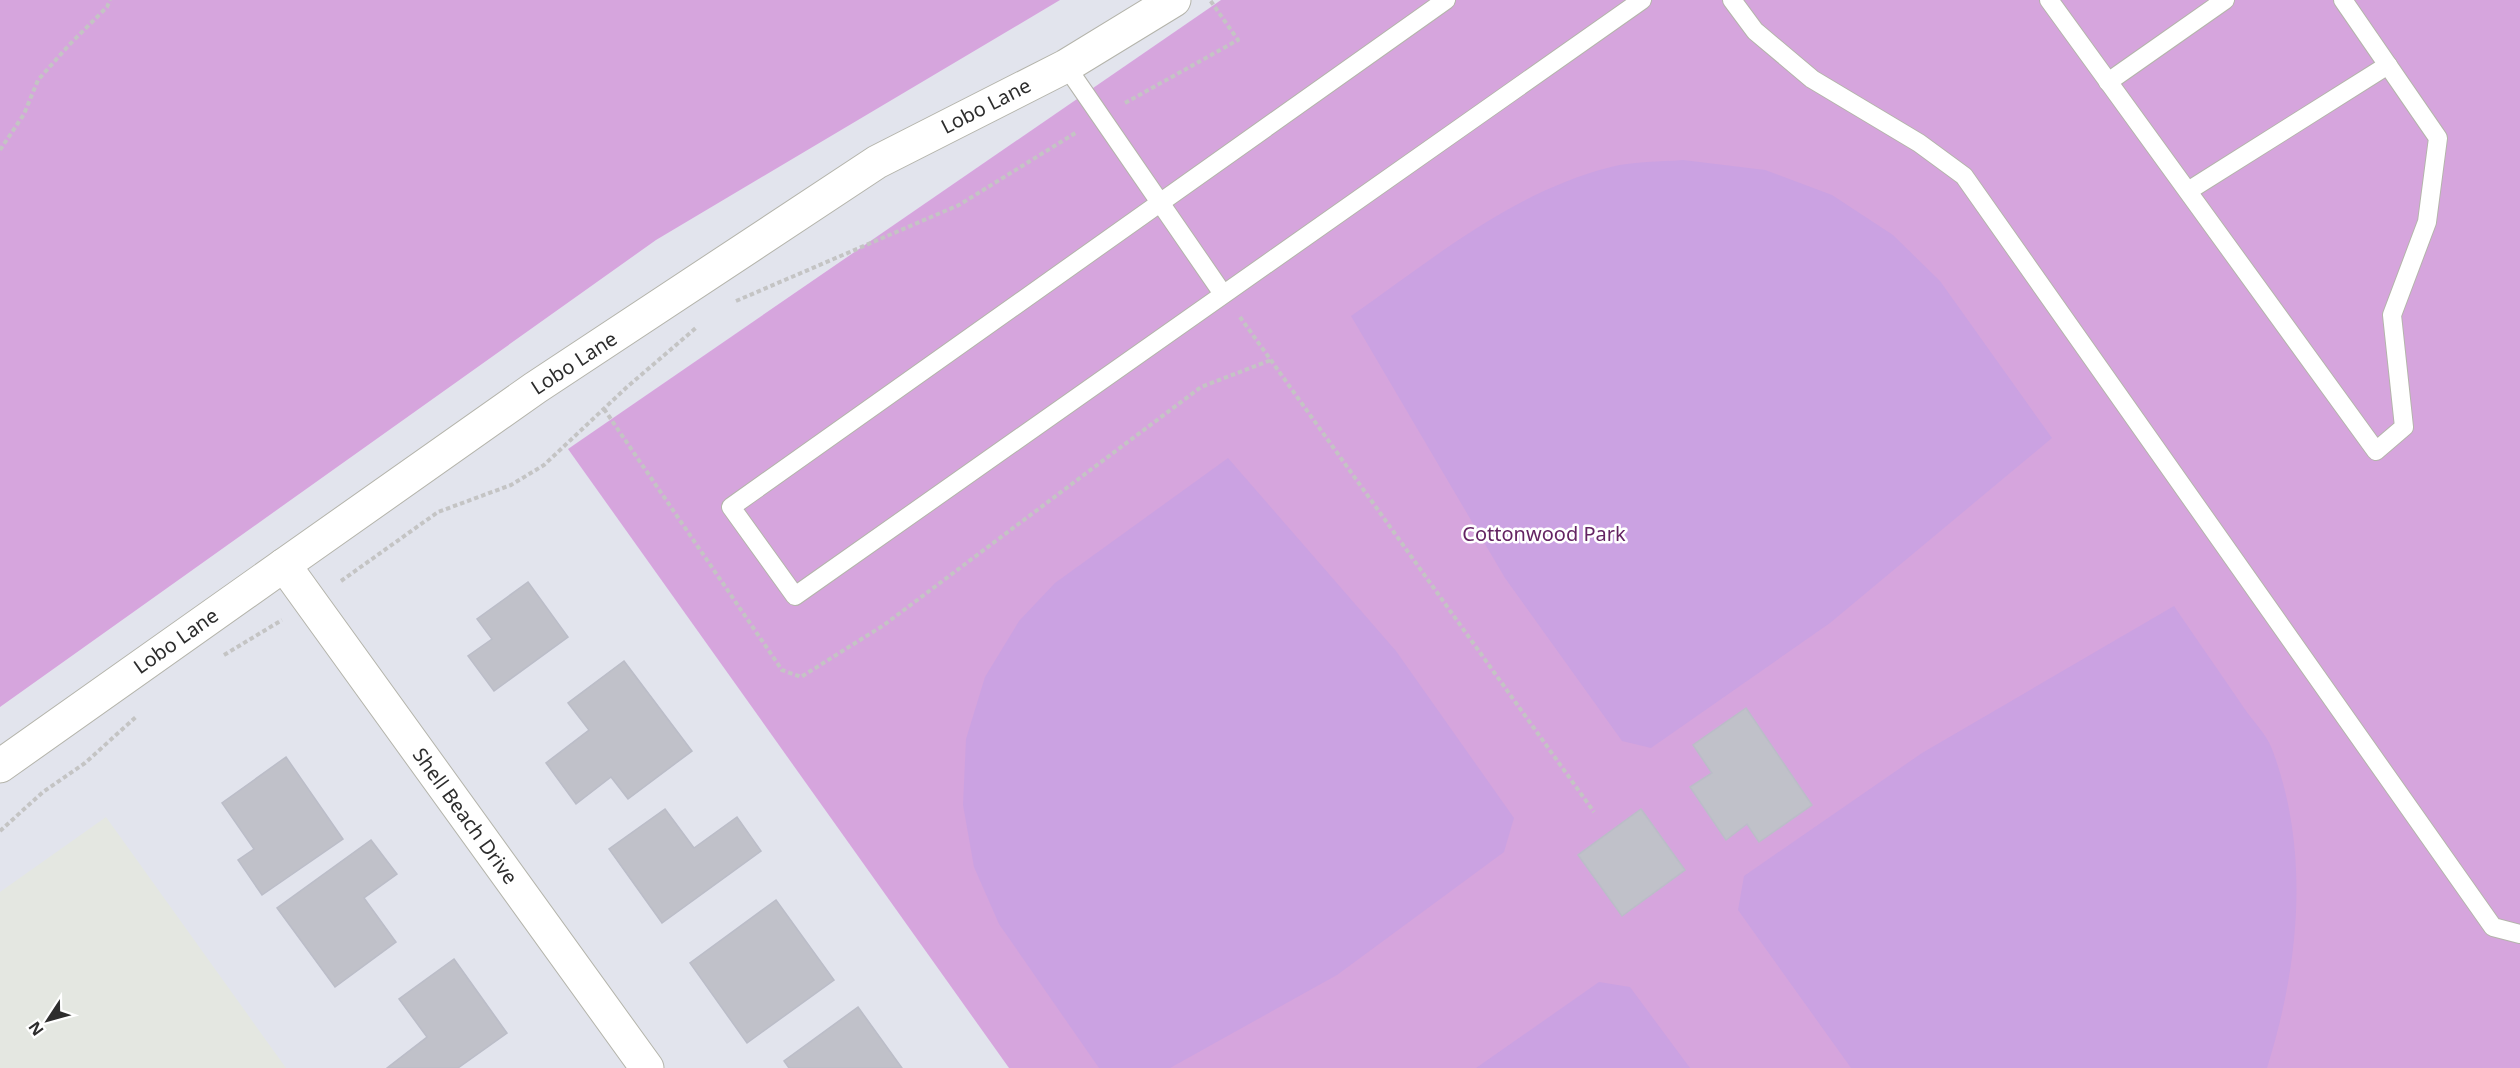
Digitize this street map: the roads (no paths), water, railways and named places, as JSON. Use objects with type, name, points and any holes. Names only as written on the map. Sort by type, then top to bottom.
[{"type":"street","name":"Lobo Lane","points":[[0,766],[535,388],[877,162],[1066,66],[1174,0]]},
{"type":"street","name":"Shell Beach Drive","points":[[284,565],[647,1068]]},
{"type":"lane","points":[[1446,0],[731,507],[795,596],[1642,0]]},
{"type":"lane","points":[[1732,0],[1755,31],[1812,79],[1918,143],[1964,176],[2493,927],[2520,934]]},
{"type":"lane","points":[[2049,0],[2376,451],[2404,428],[2392,315],[2427,222],[2438,138],[2343,0]]},
{"type":"lane","points":[[2108,82],[2224,0]]},
{"type":"lane","points":[[2188,191],[2388,65]]},
{"type":"lane","points":[[1066,66],[1223,294]]},
{"type":"park label","name":"Cottonwood Park","points":[[1544,534]]}]
